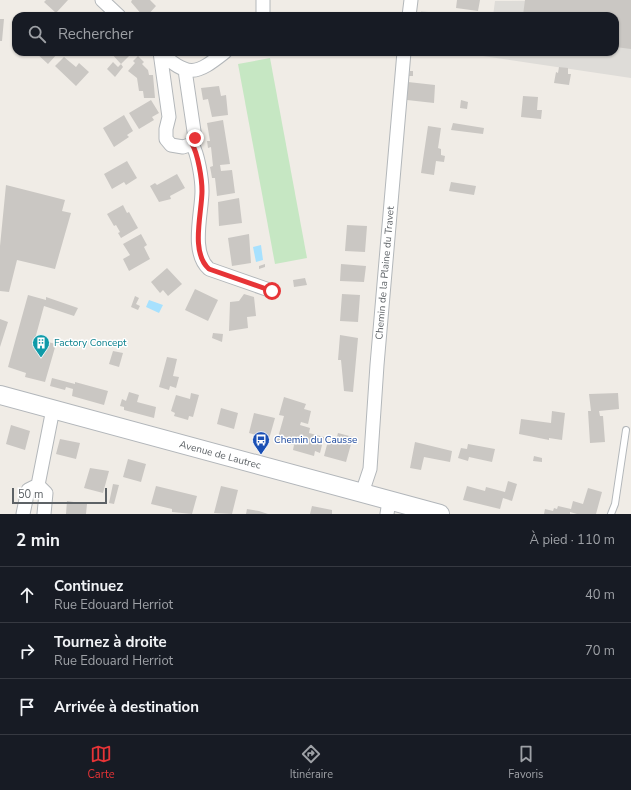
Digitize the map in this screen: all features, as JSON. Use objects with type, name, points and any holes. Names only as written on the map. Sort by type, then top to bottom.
[{"type":"main road","name":"Avenue de Lautrec","points":[[0,395],[362,493],[388,507],[440,514]]},
{"type":"street","points":[[102,0],[116,12]]},
{"type":"street","points":[[263,0],[263,12]]},
{"type":"street","points":[[410,12],[411,0]]},
{"type":"street","points":[[161,56],[169,117],[166,129],[166,139],[171,145],[183,147],[192,144],[195,138],[185,70]]},
{"type":"street","points":[[164,56],[175,66],[185,70],[202,68],[219,56]]},
{"type":"street","name":"Chemin de la Plaine du Travet","points":[[362,493],[370,469],[377,365],[404,56]]},
{"type":"street","points":[[192,144],[196,150],[202,191],[197,234],[204,264],[209,269],[272,291]]},
{"type":"street","points":[[23,514],[28,490],[38,484],[53,409]]},
{"type":"street","points":[[38,484],[46,494],[44,514]]},
{"type":"lane","points":[[611,514],[615,504],[626,430]]},
{"type":"shaded area","points":[[631,0],[631,78],[483,56],[619,56],[619,12],[494,12],[495,1]]},
{"type":"green space","points":[[270,58],[307,258],[275,264],[238,64]]},
{"type":"water","points":[[261,245],[263,260],[256,262],[253,247]]},
{"type":"water","points":[[149,300],[163,305],[159,313],[146,307]]},
{"type":"building","points":[[46,0],[68,0],[57,12],[55,12],[44,2]]},
{"type":"building","points":[[132,0],[150,0],[156,6],[151,12],[140,12],[131,2]]},
{"type":"building","points":[[457,0],[480,0],[478,11],[456,8]]},
{"type":"building","points":[[525,0],[631,0],[631,49],[619,48],[619,12],[523,12]]},
{"type":"building","points":[[0,19],[4,19],[2,41],[0,41]]},
{"type":"building","points":[[39,56],[55,56],[48,64]]},
{"type":"building","points":[[114,56],[129,56],[121,64]]},
{"type":"building","points":[[138,56],[144,62],[142,64],[148,70],[149,75],[153,75],[155,98],[144,98],[143,91],[139,91],[137,78],[128,71],[135,63],[133,61]]},
{"type":"building","points":[[64,57],[76,67],[79,63],[89,72],[76,86],[55,66]]},
{"type":"building","points":[[113,62],[118,67],[121,64],[123,67],[115,77],[107,69]]},
{"type":"building","points":[[559,67],[568,68],[568,74],[571,74],[569,85],[554,83],[556,72],[558,73]]},
{"type":"building","points":[[410,71],[413,71],[413,76],[409,76]]},
{"type":"building","points":[[408,82],[435,85],[434,103],[407,100]]},
{"type":"building","points":[[219,86],[221,96],[226,95],[228,115],[212,117],[208,99],[203,100],[201,88]]},
{"type":"building","points":[[523,96],[538,97],[537,110],[542,110],[541,119],[521,117]]},
{"type":"building","points":[[151,100],[159,113],[152,117],[154,120],[139,129],[129,113]]},
{"type":"building","points":[[461,100],[468,102],[467,109],[460,108]]},
{"type":"building","points":[[124,115],[133,131],[127,135],[129,137],[114,147],[103,128]]},
{"type":"building","points":[[223,120],[230,164],[220,165],[221,171],[232,170],[235,193],[217,196],[215,178],[212,178],[210,167],[213,166],[211,147],[208,148],[207,141],[210,141],[207,123]]},
{"type":"building","points":[[453,123],[484,128],[483,134],[451,130]]},
{"type":"building","points":[[428,126],[441,128],[438,148],[441,149],[441,155],[445,156],[444,162],[436,161],[434,175],[421,173]]},
{"type":"building","points":[[127,161],[137,178],[126,185],[124,182],[112,189],[104,174]]},
{"type":"building","points":[[177,174],[185,188],[170,196],[171,199],[159,202],[150,186],[155,183],[157,185]]},
{"type":"building","points":[[451,182],[476,186],[474,195],[449,191]]},
{"type":"building","points":[[6,185],[65,200],[62,211],[71,213],[55,269],[17,260],[9,292],[0,291],[0,246]]},
{"type":"building","points":[[239,198],[242,223],[219,226],[218,202]]},
{"type":"building","points":[[123,205],[127,213],[129,212],[138,228],[121,238],[118,233],[120,232],[116,225],[114,226],[107,214]]},
{"type":"building","points":[[347,225],[367,226],[365,252],[345,251]]},
{"type":"building","points":[[141,234],[147,245],[144,247],[150,259],[129,271],[123,259],[130,255],[123,244]]},
{"type":"building","points":[[249,234],[251,263],[232,266],[228,238]]},
{"type":"building","points":[[265,264],[265,267],[259,269],[259,266]]},
{"type":"building","points":[[341,264],[366,266],[364,282],[340,281]]},
{"type":"building","points":[[167,268],[182,284],[168,296],[163,290],[160,293],[151,282]]},
{"type":"building","points":[[305,278],[307,285],[294,287],[293,280]]},
{"type":"building","points":[[195,289],[218,300],[208,321],[185,310]]},
{"type":"building","points":[[244,294],[254,297],[256,316],[247,317],[248,328],[229,331],[230,302],[239,301]]},
{"type":"building","points":[[342,294],[360,295],[358,322],[340,321]]},
{"type":"building","points":[[28,295],[46,300],[46,297],[78,308],[74,316],[44,306],[35,339],[56,344],[45,382],[25,377],[26,373],[8,367]]},
{"type":"building","points":[[135,296],[139,298],[136,304],[140,306],[138,310],[131,307]]},
{"type":"building","points":[[0,319],[8,322],[0,347]]},
{"type":"building","points":[[213,333],[223,334],[222,342],[212,338]]},
{"type":"building","points":[[340,335],[358,338],[353,392],[344,391],[341,360],[338,360]]},
{"type":"building","points":[[113,351],[123,353],[119,367],[109,364]]},
{"type":"building","points":[[167,357],[177,359],[173,376],[179,377],[176,388],[170,386],[169,390],[159,387]]},
{"type":"building","points":[[52,378],[75,384],[75,382],[108,391],[104,405],[72,396],[73,389],[66,387],[65,390],[50,386]]},
{"type":"building","points":[[129,392],[139,395],[137,402],[156,407],[154,418],[124,410],[124,407],[120,406],[122,399],[126,401]]},
{"type":"building","points":[[191,393],[199,395],[193,417],[189,416],[188,420],[174,416],[175,413],[171,411],[176,395],[190,399]]},
{"type":"building","points":[[618,393],[619,409],[599,411],[600,416],[603,416],[605,442],[590,443],[588,411],[591,411],[589,394]]},
{"type":"building","points":[[284,397],[306,404],[304,409],[311,411],[308,424],[301,422],[300,425],[310,428],[309,433],[324,437],[320,453],[315,451],[314,456],[293,450],[294,445],[277,441],[284,416],[279,415]]},
{"type":"building","points":[[221,408],[238,413],[234,429],[217,424]]},
{"type":"building","points":[[552,411],[565,413],[562,440],[549,438],[549,440],[519,434],[521,419],[551,423]]},
{"type":"building","points":[[254,413],[275,418],[269,439],[249,433]]},
{"type":"building","points":[[11,425],[30,431],[25,450],[6,444]]},
{"type":"building","points":[[338,433],[353,437],[346,462],[324,456],[328,441],[335,443]]},
{"type":"building","points":[[60,439],[80,443],[76,459],[56,454]]},
{"type":"building","points":[[415,442],[452,451],[450,462],[424,457],[421,470],[410,468]]},
{"type":"building","points":[[468,444],[495,449],[492,462],[469,457],[468,461],[458,458],[461,448],[467,449]]},
{"type":"building","points":[[534,456],[542,458],[542,462],[533,461]]},
{"type":"building","points":[[128,459],[146,464],[141,482],[123,477]]},
{"type":"building","points":[[90,468],[109,471],[103,493],[84,488]]},
{"type":"building","points":[[508,481],[517,484],[512,501],[503,498],[500,509],[463,500],[467,486],[485,491],[486,487],[505,492]]},
{"type":"building","points":[[113,484],[119,485],[114,504],[109,503]]},
{"type":"building","points":[[156,486],[197,496],[192,514],[172,512],[172,509],[151,504]]},
{"type":"building","points":[[221,486],[238,490],[232,514],[214,513]]},
{"type":"building","points":[[588,488],[602,492],[596,514],[577,514],[570,512],[570,514],[544,514],[545,509],[553,511],[554,508],[557,509],[558,506],[571,509],[573,501],[583,504]]},
{"type":"building","points":[[67,501],[87,504],[86,514],[66,514]]},
{"type":"building","points":[[312,506],[332,510],[332,514],[310,514]]},
{"type":"building","points":[[247,509],[259,511],[268,514],[246,514]]},
{"type":"place","name":"Factory Concept","points":[[41,358]]},
{"type":"place","name":"Chemin du Causse","points":[[261,455]]},
{"type":"route","points":[[195,138],[192,144],[196,150],[202,191],[197,234],[204,264],[209,269],[272,291]]}]
